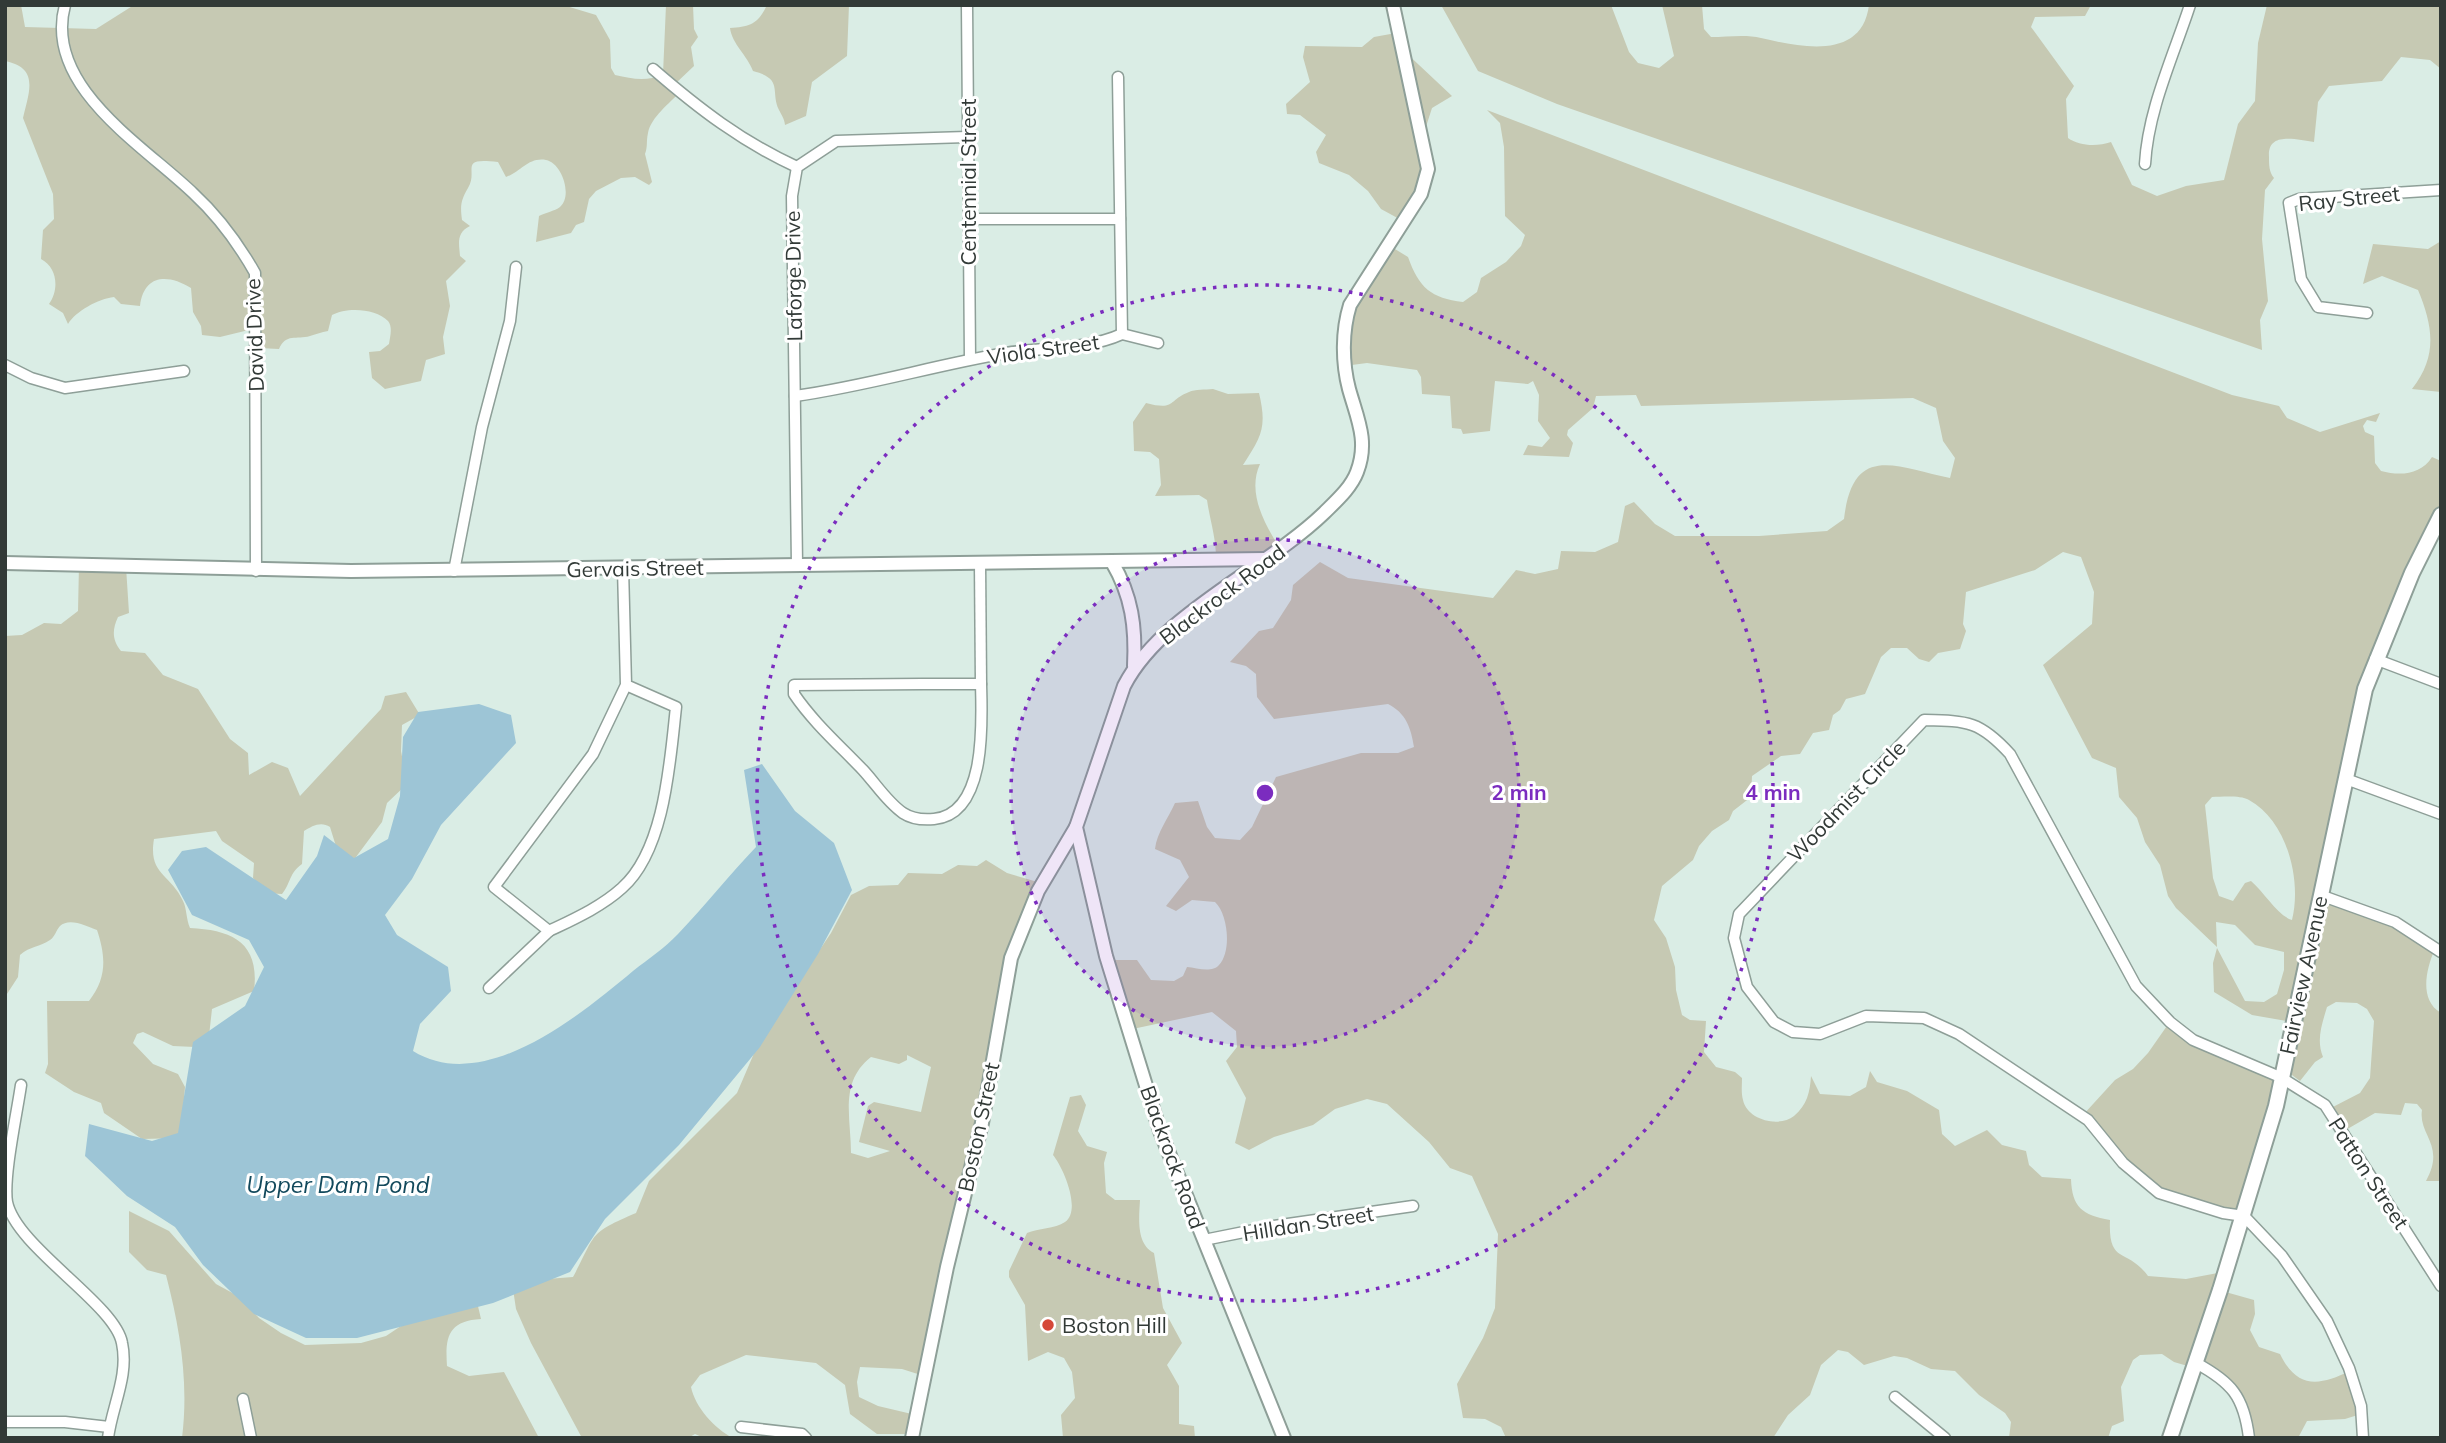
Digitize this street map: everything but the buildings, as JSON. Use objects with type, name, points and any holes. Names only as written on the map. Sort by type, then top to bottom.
[{"type":"main road","name":"Fairview Avenue","points":[[2170,1438],[2244,1216],[2273,1119],[2362,701],[2375,659],[2441,515]]},
{"type":"street","name":"David Drive","points":[[65,5],[62,36],[68,65],[89,97],[195,195],[233,235],[255,273],[256,571]]},
{"type":"street","name":"Centennial Street","points":[[967,5],[970,359]]},
{"type":"street","name":"Blackrock Road","points":[[1284,1438],[1174,1169],[1121,1008],[1076,827],[1124,686],[1134,666],[1222,588],[1305,532],[1342,496],[1357,474],[1363,434],[1345,372],[1344,326],[1350,305],[1421,194],[1428,169],[1393,5]]},
{"type":"street","points":[[2146,164],[2147,138],[2153,115],[2190,5]]},
{"type":"street","points":[[653,69],[705,113],[756,148],[797,167],[836,141],[967,137]]},
{"type":"street","name":"Viola Street","points":[[795,396],[849,389],[970,359],[1053,346],[1104,342],[1122,334],[1118,77]]},
{"type":"street","name":"Laforge Drive","points":[[797,167],[792,196],[797,564]]},
{"type":"street","name":"Ray Street","points":[[2367,313],[2318,307],[2301,279],[2289,203],[2299,199],[2441,190]]},
{"type":"street","points":[[970,219],[1120,219]]},
{"type":"street","points":[[454,570],[482,427],[510,321],[516,267]]},
{"type":"street","points":[[1122,334],[1158,343]]},
{"type":"street","points":[[5,365],[31,378],[65,388],[184,371]]},
{"type":"street","name":"Gervais Street","points":[[5,563],[256,571],[1265,559]]},
{"type":"street","points":[[1112,562],[1130,600],[1135,641],[1134,666]]},
{"type":"street","points":[[981,563],[981,684],[978,767],[968,794],[956,810],[942,819],[923,820],[905,814],[885,796],[794,694],[794,685],[981,684]]},
{"type":"street","points":[[549,931],[494,887],[593,754],[626,685],[623,568]]},
{"type":"street","points":[[2375,659],[2441,684]]},
{"type":"street","points":[[489,988],[549,931],[593,909],[623,888],[641,865],[657,824],[676,707],[626,685]]},
{"type":"street","name":"Woodmist Circle","points":[[2244,1216],[2223,1213],[2159,1193],[2123,1163],[2088,1120],[1979,1046],[1924,1018],[1866,1016],[1820,1034],[1793,1032],[1774,1022],[1747,987],[1734,939],[1739,914],[1924,720],[1959,721],[1974,725],[1989,731],[2010,754],[2136,986],[2148,1001],[2193,1040],[2280,1077]]},
{"type":"street","points":[[2346,779],[2441,814]]},
{"type":"street","name":"Boston Street","points":[[912,1438],[956,1229],[982,1123],[1011,958],[1038,891],[1076,827]]},
{"type":"street","points":[[2320,895],[2395,922],[2441,952]]},
{"type":"street","name":"Patton Street","points":[[2280,1077],[2325,1105],[2441,1286]]},
{"type":"street","points":[[5,1422],[65,1422],[109,1433],[121,1388],[122,1340],[109,1320],[18,1223],[7,1204],[6,1178],[21,1085]]},
{"type":"street","name":"Hilldan Street","points":[[1204,1240],[1275,1226],[1413,1206]]},
{"type":"street","points":[[2244,1216],[2282,1256],[2327,1321],[2349,1368],[2361,1406],[2363,1438]]},
{"type":"street","points":[[2196,1363],[2225,1379],[2241,1402],[2249,1438]]},
{"type":"street","points":[[1895,1397],[1945,1438]]},
{"type":"street","points":[[243,1399],[251,1438]]},
{"type":"street","points":[[741,1427],[802,1434],[806,1438]]},
{"type":"green space","points":[[5,5],[21,5],[25,27],[96,29],[134,5],[563,5],[596,15],[610,40],[611,68],[615,75],[640,79],[663,74],[666,5],[693,5],[694,29],[698,37],[691,47],[694,66],[675,84],[680,92],[657,116],[647,136],[645,154],[652,182],[649,185],[635,177],[621,178],[596,191],[589,199],[584,222],[576,225],[571,233],[536,242],[539,216],[560,207],[566,195],[561,173],[552,162],[534,161],[506,177],[498,162],[473,163],[471,182],[461,206],[462,220],[470,226],[462,232],[459,239],[460,256],[466,261],[446,281],[450,306],[443,337],[445,354],[426,360],[421,381],[385,389],[372,378],[369,352],[380,351],[389,344],[390,326],[383,317],[369,311],[338,312],[332,315],[328,331],[288,339],[279,349],[259,348],[257,328],[220,337],[202,335],[201,326],[193,312],[191,288],[166,279],[158,280],[146,288],[140,306],[121,304],[114,297],[108,298],[82,310],[68,324],[63,313],[49,304],[55,286],[54,274],[41,259],[43,230],[54,219],[53,194],[23,118],[29,91],[28,76],[24,69],[5,61]]},
{"type":"green space","points":[[767,5],[849,5],[847,56],[812,82],[806,116],[785,125],[772,82],[763,74],[753,71],[730,28],[753,23]]},
{"type":"green space","points":[[1441,5],[1611,5],[1629,52],[1638,63],[1659,68],[1674,56],[1662,5],[1702,5],[1704,29],[1711,37],[1749,36],[1793,45],[1827,46],[1855,35],[1864,23],[1869,5],[2091,5],[2085,16],[2035,17],[2031,27],[2074,86],[2066,99],[2068,138],[2088,145],[2111,142],[2132,185],[2157,196],[2186,186],[2224,180],[2238,124],[2255,101],[2258,43],[2267,5],[2441,5],[2441,69],[2430,60],[2401,57],[2382,81],[2329,86],[2318,102],[2314,142],[2284,139],[2273,143],[2269,163],[2274,178],[2265,190],[2262,239],[2268,301],[2260,320],[2262,350],[1557,104],[1478,71]]},
{"type":"green space","points":[[1396,33],[1402,49],[1452,96],[1432,108],[1423,136],[1427,172],[1403,221],[1381,209],[1368,191],[1349,175],[1319,163],[1316,152],[1326,135],[1300,115],[1287,114],[1286,104],[1310,82],[1303,57],[1305,46],[1362,47],[1374,37]]},
{"type":"green space","points":[[1487,110],[2232,395],[2279,406],[2287,418],[2320,432],[2380,413],[2376,422],[2367,420],[2363,426],[2365,432],[2374,436],[2375,463],[2381,471],[2409,473],[2422,467],[2432,457],[2441,461],[2441,514],[2372,670],[2321,892],[2396,921],[2434,951],[2426,984],[2430,1001],[2441,1013],[2441,1181],[2426,1181],[2431,1169],[2432,1149],[2424,1127],[2422,1110],[2417,1104],[2405,1103],[2401,1115],[2375,1113],[2344,1131],[2329,1109],[2360,1093],[2370,1078],[2374,1021],[2367,1009],[2357,1003],[2336,1002],[2327,1007],[2320,1038],[2323,1057],[2315,1062],[2300,1081],[2288,1072],[2244,1214],[2162,1190],[2132,1167],[2083,1115],[2115,1080],[2133,1069],[2148,1053],[2169,1023],[2223,1053],[2283,1069],[2292,1022],[2252,1015],[2214,992],[2213,963],[2217,948],[2245,1001],[2264,1002],[2277,994],[2284,970],[2284,952],[2255,945],[2235,925],[2216,922],[2217,947],[2176,908],[2168,896],[2160,865],[2145,842],[2137,818],[2119,797],[2116,768],[2092,758],[2043,665],[2092,624],[2094,592],[2081,557],[2063,552],[2035,570],[1966,592],[1963,624],[1966,631],[1960,649],[1938,653],[1929,662],[1919,659],[1907,648],[1891,648],[1881,657],[1865,694],[1846,699],[1840,710],[1833,715],[1829,730],[1813,733],[1800,754],[1781,756],[1752,776],[1751,797],[1733,811],[1729,820],[1712,831],[1699,846],[1693,860],[1662,886],[1654,920],[1666,938],[1675,967],[1676,990],[1682,1015],[1690,1020],[1706,1021],[1704,1052],[1716,1067],[1735,1072],[1742,1078],[1743,1100],[1751,1113],[1764,1120],[1788,1120],[1805,1103],[1811,1076],[1820,1094],[1850,1096],[1866,1087],[1870,1071],[1877,1082],[1907,1091],[1939,1110],[1942,1134],[1955,1146],[1987,1130],[2002,1145],[2026,1151],[2029,1165],[2042,1177],[2071,1179],[2076,1203],[2092,1215],[2110,1220],[2112,1244],[2116,1250],[2133,1261],[2148,1276],[2186,1279],[2223,1272],[2222,1291],[2254,1300],[2255,1314],[2250,1330],[2259,1347],[2280,1354],[2294,1374],[2301,1379],[2328,1380],[2350,1371],[2361,1414],[2345,1419],[2307,1421],[2298,1438],[2249,1438],[2222,1376],[2174,1362],[2162,1354],[2140,1355],[2133,1360],[2121,1387],[2124,1421],[2112,1426],[2108,1438],[2009,1438],[2011,1422],[2005,1413],[1979,1395],[1955,1371],[1931,1369],[1907,1358],[1894,1356],[1864,1365],[1848,1352],[1838,1350],[1821,1365],[1810,1395],[1788,1415],[1773,1438],[1506,1438],[1501,1427],[1485,1419],[1463,1418],[1457,1384],[1483,1338],[1495,1308],[1498,1234],[1472,1176],[1450,1168],[1429,1142],[1387,1104],[1367,1099],[1335,1109],[1313,1125],[1274,1137],[1249,1150],[1235,1143],[1246,1098],[1226,1061],[1237,1047],[1236,1031],[1212,1012],[1128,1030],[1109,960],[1137,960],[1151,980],[1174,981],[1183,976],[1187,967],[1216,967],[1226,951],[1227,933],[1223,915],[1215,902],[1192,900],[1176,911],[1166,906],[1189,877],[1180,860],[1155,849],[1160,831],[1175,803],[1198,801],[1207,827],[1215,838],[1240,840],[1252,827],[1276,777],[1361,753],[1398,753],[1414,747],[1407,722],[1388,704],[1274,719],[1257,697],[1256,674],[1246,666],[1230,662],[1259,631],[1273,628],[1291,600],[1293,585],[1320,562],[1348,578],[1493,598],[1516,570],[1535,574],[1558,569],[1561,551],[1595,552],[1618,542],[1625,506],[1634,502],[1655,524],[1675,536],[1759,536],[1827,531],[1844,519],[1849,495],[1857,479],[1867,469],[1895,466],[1950,478],[1955,458],[1943,441],[1936,408],[1913,398],[1641,406],[1636,395],[1596,396],[1593,408],[1568,430],[1567,435],[1573,443],[1569,457],[1523,455],[1528,445],[1542,447],[1550,438],[1538,421],[1539,395],[1533,381],[1528,384],[1495,381],[1490,431],[1463,434],[1461,429],[1452,428],[1450,396],[1422,394],[1421,377],[1417,370],[1367,363],[1344,366],[1343,326],[1390,246],[1408,257],[1417,277],[1428,290],[1442,298],[1463,302],[1477,292],[1481,278],[1506,262],[1521,246],[1525,235],[1505,216],[1504,147],[1500,123]],"holes":[[[2212,797],[2245,798],[2273,822],[2282,837],[2293,870],[2295,904],[2292,920],[2282,914],[2251,881],[2245,883],[2233,901],[2219,896],[2213,878],[2205,805]]]},
{"type":"green space","points":[[2441,241],[2441,392],[2412,389],[2426,365],[2430,341],[2430,328],[2418,290],[2382,276],[2363,284],[2373,244],[2428,249]]},
{"type":"green space","points":[[1213,389],[1228,394],[1259,393],[1263,415],[1261,431],[1243,465],[1260,464],[1256,475],[1256,496],[1263,518],[1279,547],[1266,557],[1216,558],[1207,500],[1199,495],[1155,496],[1161,485],[1159,459],[1150,452],[1134,451],[1133,422],[1146,403],[1167,405],[1191,391]]},
{"type":"green space","points":[[79,565],[126,567],[129,613],[118,617],[116,622],[114,635],[118,647],[121,651],[145,653],[163,675],[198,689],[230,739],[248,753],[249,775],[272,762],[288,768],[300,796],[381,709],[385,696],[406,692],[420,715],[402,725],[401,751],[407,784],[387,803],[382,822],[353,861],[339,856],[330,827],[323,824],[313,826],[304,831],[302,864],[285,890],[282,894],[265,893],[253,878],[254,863],[222,841],[216,831],[154,839],[154,860],[183,901],[190,928],[219,932],[240,942],[253,961],[255,975],[254,991],[212,1009],[209,1036],[195,1047],[173,1046],[143,1032],[137,1034],[133,1043],[153,1064],[178,1074],[185,1087],[181,1138],[142,1139],[104,1113],[101,1103],[74,1092],[45,1073],[48,1064],[47,1001],[89,1001],[102,976],[103,958],[97,930],[78,923],[64,923],[50,940],[24,952],[20,955],[18,977],[5,997],[5,636],[22,635],[44,623],[61,624],[78,611]]},
{"type":"green space","points":[[986,860],[1007,873],[1041,883],[1011,957],[924,1376],[902,1369],[860,1367],[857,1382],[859,1397],[878,1406],[916,1415],[912,1434],[877,1434],[850,1414],[845,1385],[816,1363],[746,1355],[700,1375],[691,1387],[707,1417],[733,1438],[704,1438],[695,1434],[688,1438],[582,1438],[531,1343],[516,1309],[513,1289],[534,1280],[573,1277],[595,1236],[636,1213],[649,1181],[737,1093],[761,1037],[831,933],[851,895],[869,886],[898,885],[908,873],[942,874],[958,865],[977,866]],"holes":[[[907,1055],[931,1067],[921,1112],[874,1102],[868,1106],[859,1142],[890,1151],[868,1158],[851,1153],[849,1101],[854,1078],[861,1067],[871,1057],[899,1064],[907,1060]]]},
{"type":"green space","points":[[1081,1095],[1086,1105],[1078,1131],[1087,1146],[1107,1152],[1104,1163],[1106,1193],[1115,1200],[1140,1200],[1141,1237],[1148,1249],[1154,1253],[1163,1308],[1182,1343],[1167,1365],[1179,1386],[1179,1424],[1194,1426],[1195,1438],[1063,1438],[1061,1415],[1075,1398],[1072,1372],[1064,1358],[1048,1352],[1028,1361],[1025,1305],[1009,1277],[1009,1271],[1027,1233],[1061,1224],[1070,1216],[1072,1208],[1069,1188],[1053,1155],[1070,1097]]},
{"type":"green space","points":[[129,1211],[169,1231],[216,1284],[238,1296],[259,1318],[305,1345],[361,1343],[386,1336],[419,1314],[477,1302],[481,1319],[461,1323],[451,1332],[447,1347],[447,1366],[469,1376],[504,1372],[539,1438],[182,1438],[184,1376],[171,1295],[166,1275],[147,1270],[129,1252]]},
{"type":"water","name":"Upper Dam Pond","points":[[479,704],[511,715],[516,743],[441,825],[412,879],[385,915],[397,935],[448,967],[451,991],[420,1024],[413,1051],[441,1062],[470,1063],[500,1057],[558,1028],[668,944],[756,847],[744,770],[762,764],[795,811],[834,843],[852,890],[818,954],[760,1047],[679,1145],[605,1219],[570,1272],[493,1303],[357,1338],[306,1338],[254,1314],[203,1265],[175,1227],[127,1196],[85,1156],[89,1124],[152,1141],[178,1133],[193,1042],[245,1006],[264,967],[249,940],[192,915],[168,870],[182,851],[206,847],[286,900],[317,856],[324,835],[354,858],[388,839],[400,796],[403,737],[418,712]]},
{"type":"place","name":"Boston Hill","points":[[1048,1325]]}]
